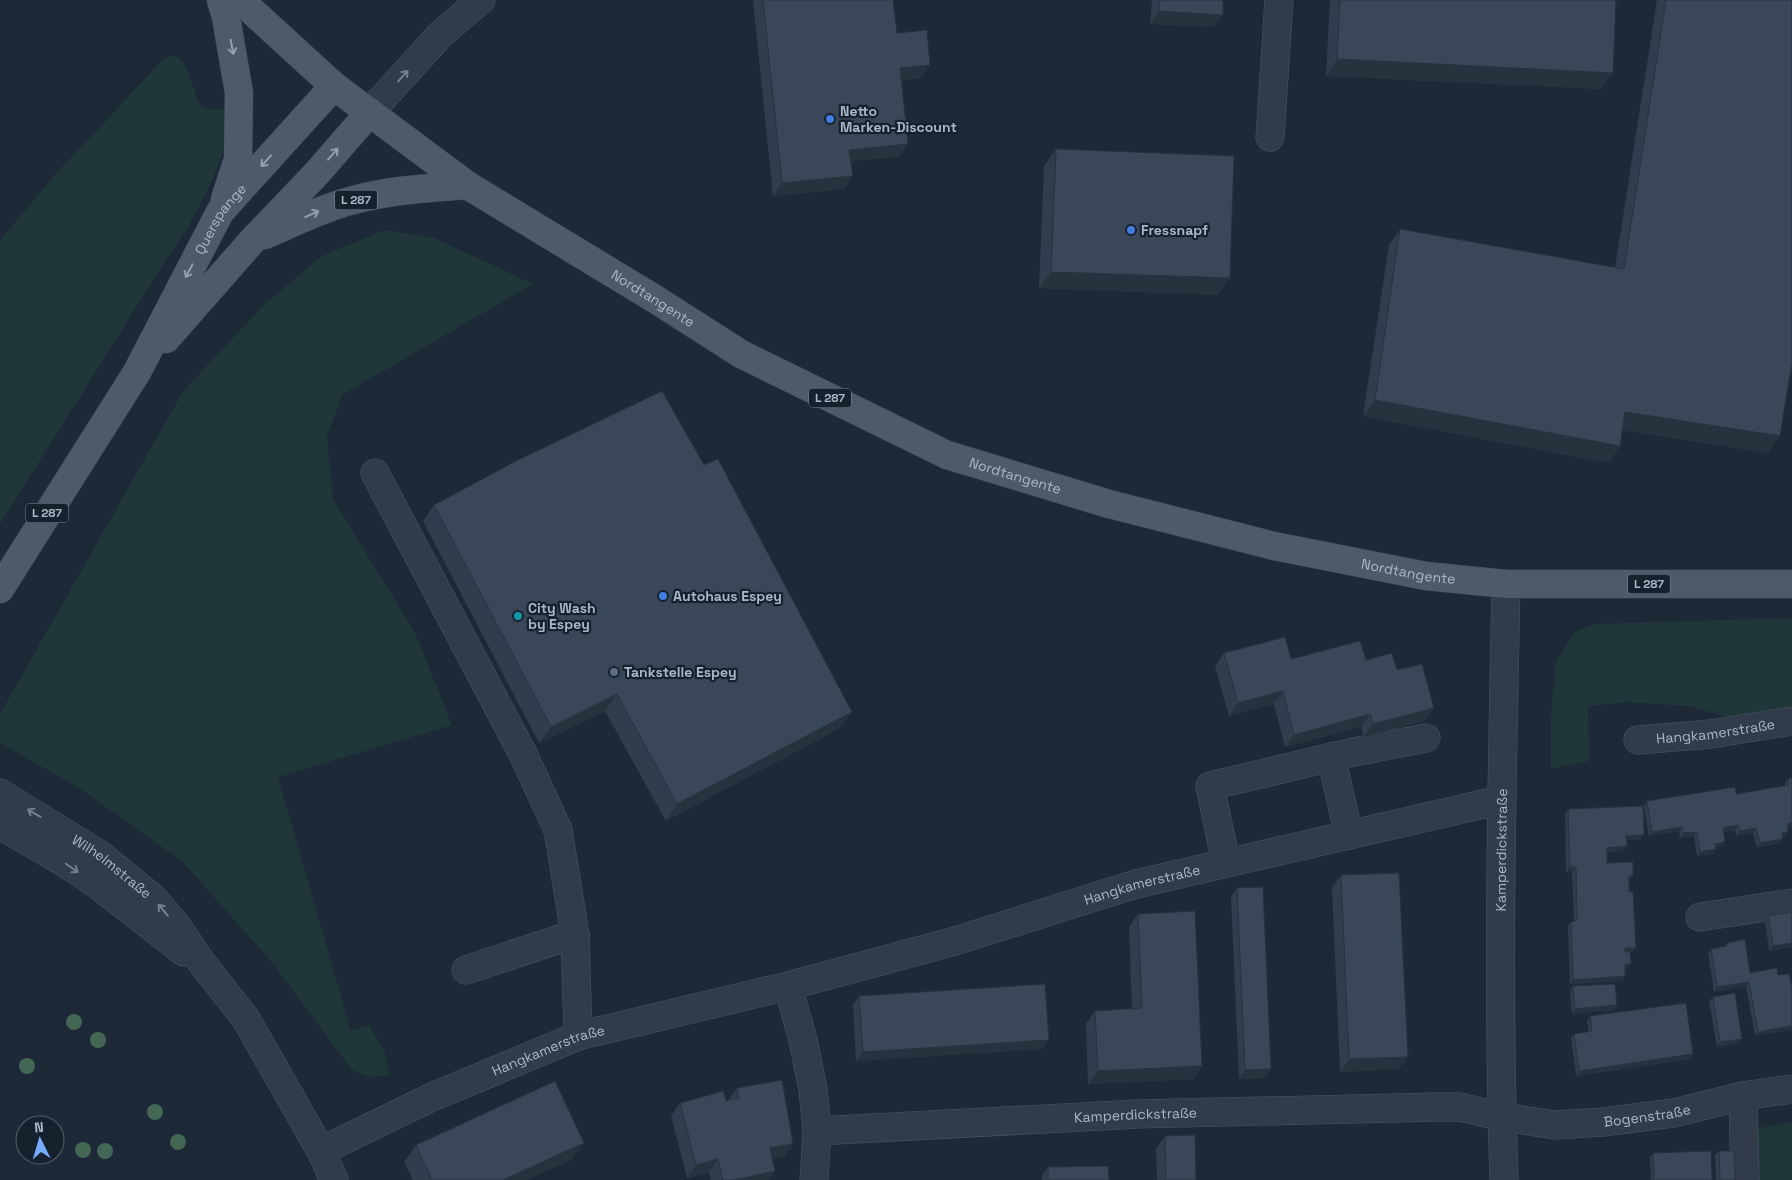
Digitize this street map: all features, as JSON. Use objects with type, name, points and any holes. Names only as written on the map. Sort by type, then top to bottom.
[{"type":"main road","name":"L 287","points":[[220,212],[238,159],[239,121],[239,93],[226,17],[221,0]]},
{"type":"main road","name":"Nordtangente","points":[[240,0],[334,86],[467,185],[655,299],[741,354],[947,455],[1110,504],[1274,546],[1426,576],[1506,584],[1792,584]]},
{"type":"main road","name":"Querspange","points":[[0,589],[137,372],[220,212],[334,86]]},
{"type":"main road","name":"Querspange","points":[[137,372],[252,241],[317,173],[370,112]]},
{"type":"main road","name":"L 287","points":[[252,241],[320,211],[351,201],[406,190],[467,185]]},
{"type":"street","points":[[370,112],[441,34],[481,0]]},
{"type":"street","points":[[1270,137],[1279,0]]},
{"type":"street","points":[[375,472],[523,754],[558,830],[575,934],[578,1036]]},
{"type":"street","name":"Kamperdickstraße","points":[[1504,1180],[1502,1117],[1501,800],[1506,584]]},
{"type":"street","name":"Hangkamerstraße","points":[[1638,740],[1711,734],[1792,721]]},
{"type":"street","points":[[1226,864],[1210,786],[1331,757],[1426,738]]},
{"type":"street","points":[[1331,757],[1349,835]]},
{"type":"street","name":"Wilhelmstraße","points":[[0,793],[100,854],[155,900],[177,926],[202,963],[246,1018],[321,1151],[334,1180]]},
{"type":"street","name":"Hangkamerstraße","points":[[321,1151],[432,1097],[578,1036],[788,986],[956,941],[1136,884],[1501,800]]},
{"type":"street","name":"Wilhelmstraße","points":[[0,825],[62,861],[98,886],[181,950],[202,963]]},
{"type":"street","points":[[1700,917],[1792,903]]},
{"type":"street","points":[[466,970],[575,934]]},
{"type":"street","points":[[788,986],[814,1089],[817,1131],[814,1180]]},
{"type":"street","name":"Bogenstraße","points":[[1502,1117],[1555,1125],[1603,1122],[1673,1113],[1743,1096],[1792,1089]]},
{"type":"street","points":[[1743,1096],[1745,1180]]},
{"type":"street","name":"Kamperdickstraße","points":[[817,1131],[1138,1114],[1418,1107],[1460,1107],[1502,1117]]},
{"type":"green space","points":[[169,56],[179,57],[187,68],[202,107],[228,109],[228,134],[223,152],[211,183],[188,227],[0,524],[0,240],[61,168],[164,58]]},
{"type":"green space","points":[[384,230],[434,238],[533,284],[342,395],[327,436],[333,499],[415,633],[452,725],[278,777],[351,1031],[369,1025],[385,1053],[389,1075],[369,1077],[352,1070],[275,966],[182,861],[79,788],[0,743],[0,714],[184,390],[265,304],[322,256]]},
{"type":"green space","points":[[1792,618],[1792,710],[1734,719],[1690,706],[1626,702],[1588,706],[1589,761],[1551,769],[1551,713],[1556,661],[1575,632],[1595,624]]},
{"type":"green space","points":[[1792,1122],[1792,1180],[1756,1180],[1755,1129]]},
{"type":"building","name":"Netto Marken-Discount","points":[[763,0],[893,0],[897,33],[927,30],[930,65],[900,68],[908,144],[849,150],[853,176],[782,183]]},
{"type":"building","points":[[1160,0],[1223,0],[1223,15],[1159,11]]},
{"type":"building","points":[[1340,0],[1616,0],[1613,73],[1337,59]]},
{"type":"building","points":[[1666,0],[1792,0],[1792,362],[1780,436],[1625,412],[1620,446],[1375,400],[1400,229],[1624,269]]},
{"type":"building","name":"Fressnapf","points":[[1056,149],[1234,156],[1230,278],[1051,272]]},
{"type":"building","name":"Autohaus Espey","points":[[662,391],[704,465],[718,459],[852,712],[677,804],[617,694],[551,727],[434,505],[516,461]]},
{"type":"building","points":[[1285,637],[1291,659],[1360,641],[1366,660],[1392,653],[1397,670],[1422,664],[1434,708],[1373,724],[1370,714],[1294,735],[1283,691],[1238,703],[1224,653]]},
{"type":"building","points":[[1792,778],[1792,823],[1787,824],[1788,832],[1782,833],[1783,839],[1760,843],[1756,828],[1740,831],[1738,825],[1723,828],[1725,842],[1715,844],[1716,849],[1700,852],[1697,832],[1683,833],[1682,827],[1652,832],[1647,801],[1735,787],[1736,794],[1789,785],[1788,779]]},
{"type":"building","points":[[1643,806],[1644,835],[1626,836],[1627,846],[1607,848],[1607,863],[1633,862],[1633,876],[1629,876],[1629,892],[1633,892],[1636,948],[1625,948],[1625,952],[1630,952],[1631,964],[1625,964],[1625,976],[1573,980],[1571,922],[1577,920],[1576,867],[1570,867],[1568,809]]},
{"type":"building","points":[[1399,873],[1408,1057],[1349,1059],[1341,875]]},
{"type":"building","points":[[1263,887],[1271,1069],[1245,1070],[1237,888]]},
{"type":"building","points":[[1195,911],[1202,1066],[1098,1071],[1095,1011],[1142,1008],[1138,914]]},
{"type":"building","points":[[1792,912],[1792,943],[1773,946],[1768,916]]},
{"type":"building","points":[[1745,939],[1750,973],[1777,968],[1778,975],[1789,974],[1792,987],[1792,1026],[1758,1032],[1749,982],[1717,987],[1711,949],[1727,946],[1727,943]]},
{"type":"building","points":[[1045,984],[1049,1040],[863,1052],[859,996]]},
{"type":"building","points":[[1615,984],[1617,1005],[1575,1009],[1573,986]]},
{"type":"building","points":[[1735,993],[1742,1039],[1720,1042],[1713,997]]},
{"type":"building","points":[[1686,1003],[1693,1054],[1579,1071],[1574,1034],[1592,1031],[1590,1016]]},
{"type":"building","points":[[782,1080],[793,1144],[770,1148],[775,1171],[734,1180],[723,1180],[718,1159],[696,1165],[680,1103],[723,1091],[726,1101],[739,1098],[737,1088]]},
{"type":"building","points":[[555,1081],[584,1143],[503,1180],[432,1180],[416,1145]]},
{"type":"building","points":[[1195,1135],[1196,1180],[1166,1180],[1165,1136]]},
{"type":"building","points":[[1711,1151],[1712,1180],[1654,1180],[1653,1153]]},
{"type":"building","points":[[1719,1151],[1734,1151],[1735,1180],[1720,1180]]},
{"type":"building","points":[[1108,1166],[1109,1180],[1048,1180],[1048,1167]]},
{"type":"place","name":"Netto Marken-Discount","points":[[830,119]]},
{"type":"place","name":"Fressnapf","points":[[1131,230]]},
{"type":"place","name":"Autohaus Espey","points":[[663,596]]},
{"type":"place","name":"City Wash by Espey","points":[[518,616]]},
{"type":"place","name":"Tankstelle Espey","points":[[614,672]]}]
